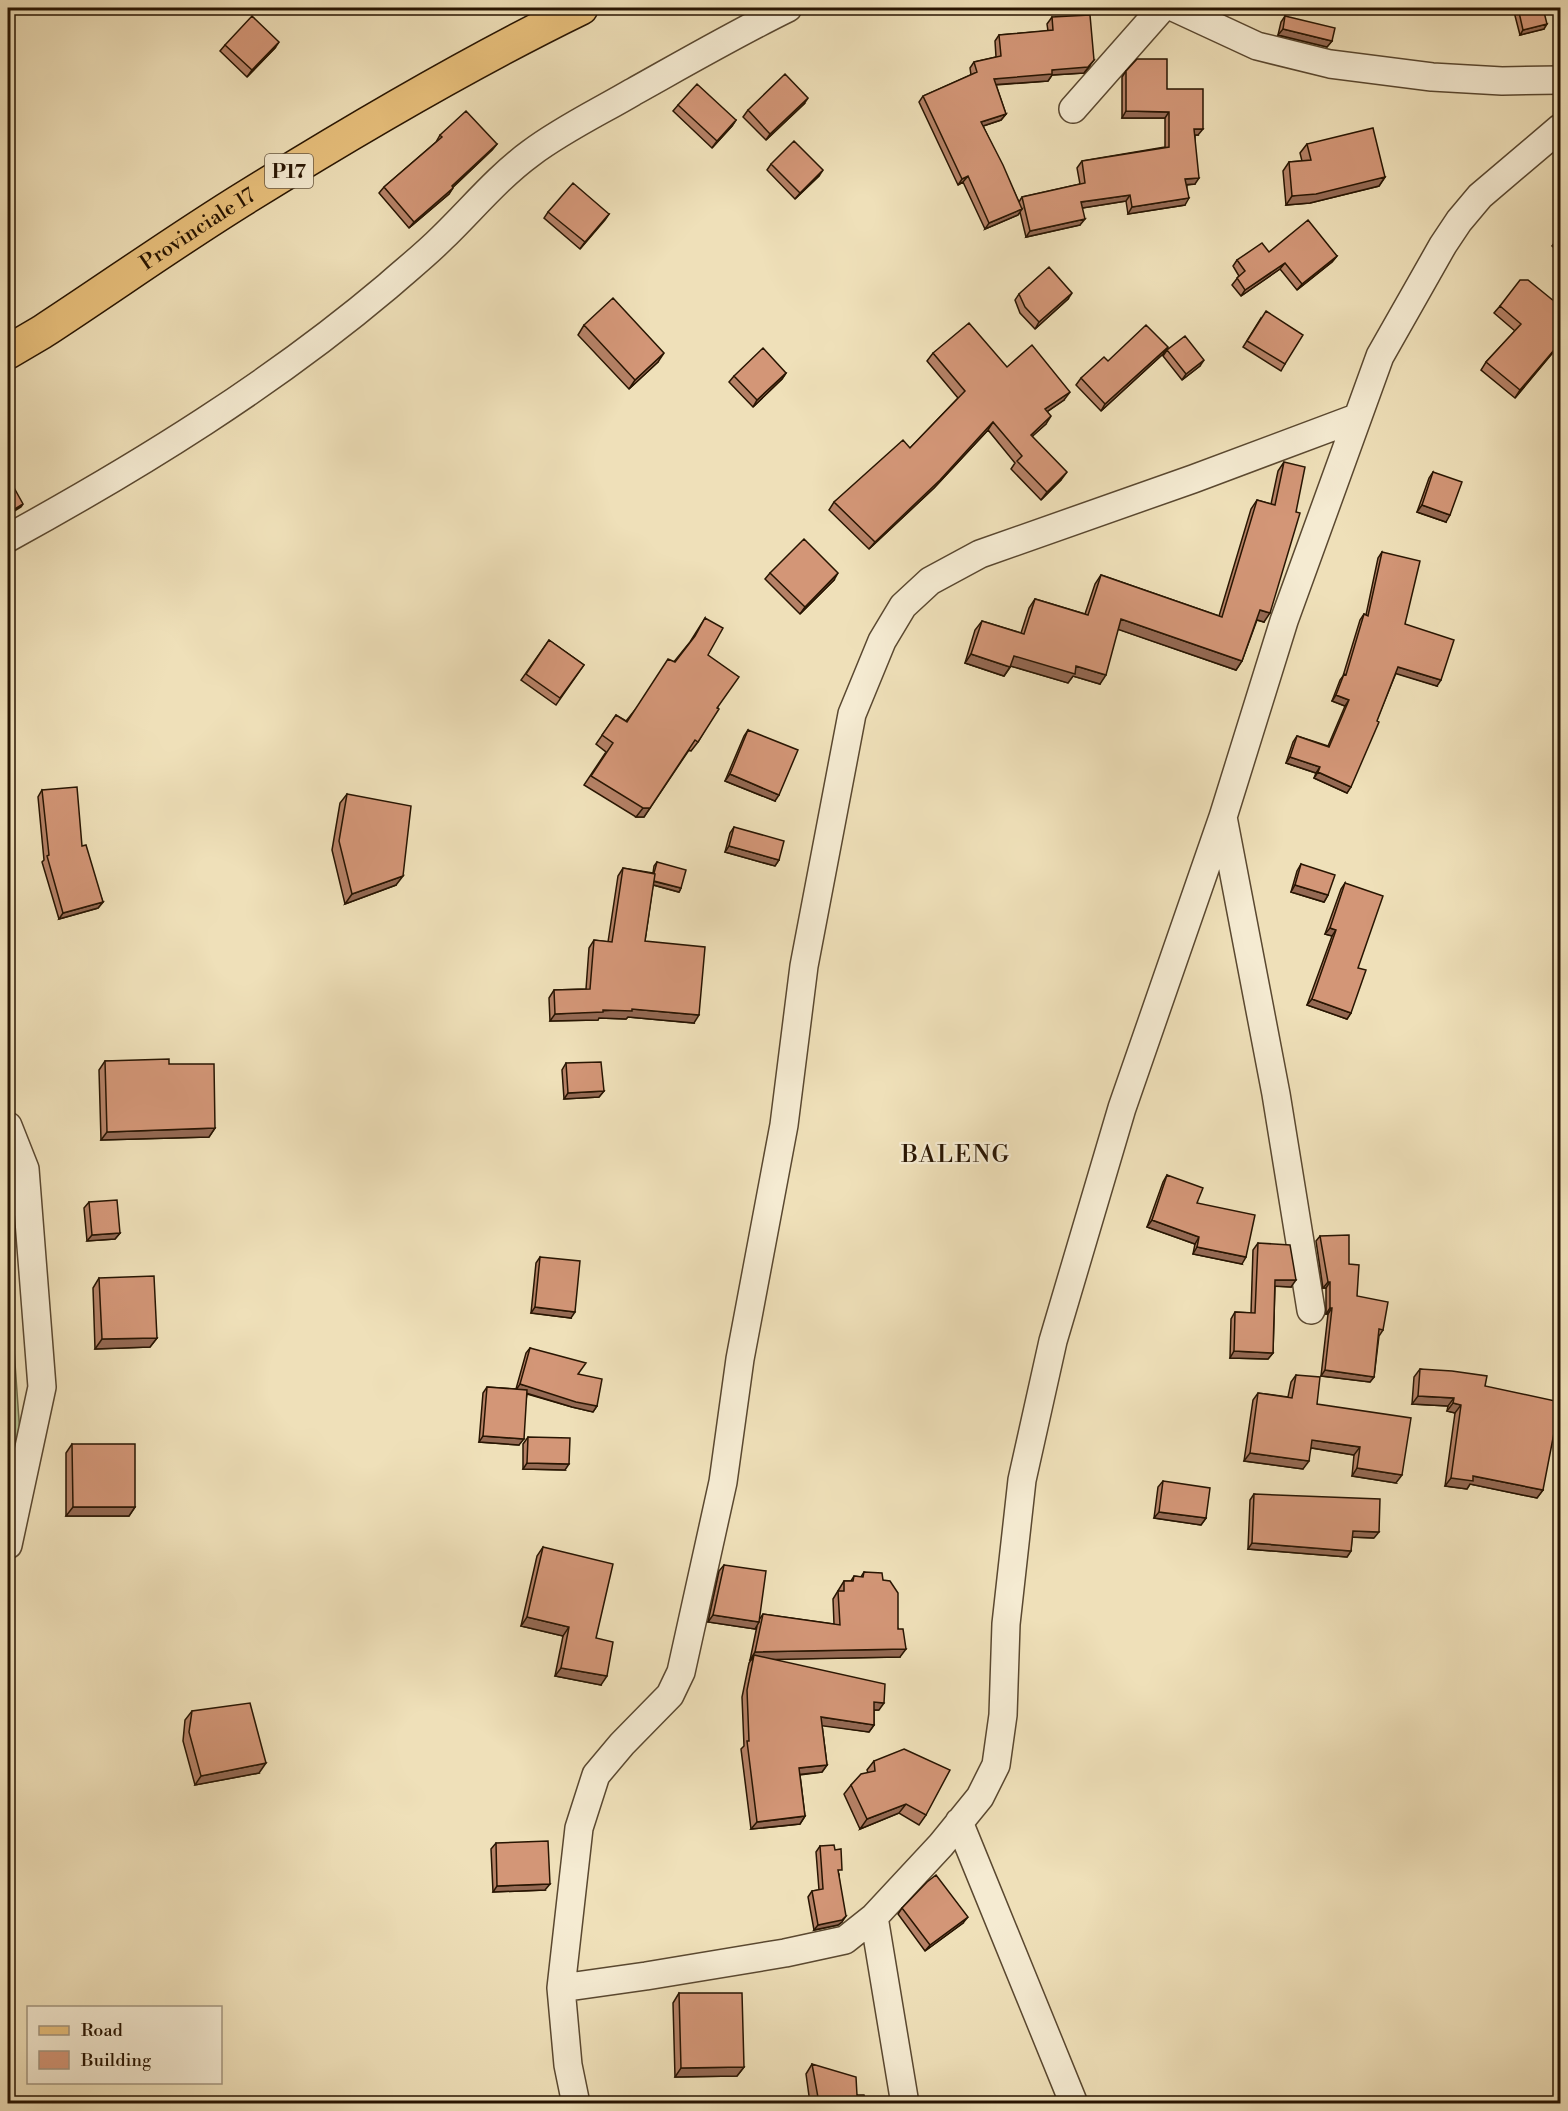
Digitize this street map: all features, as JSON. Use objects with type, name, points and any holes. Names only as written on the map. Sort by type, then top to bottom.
[{"type":"main road","name":"Provinciale 17","points":[[8,352],[52,326],[246,197],[428,88],[520,37],[581,8]]},
{"type":"street","points":[[8,537],[71,503],[251,392],[387,287],[530,154],[620,99],[749,27],[788,8]]},
{"type":"street","points":[[1073,109],[1162,8]]},
{"type":"street","points":[[1175,8],[1257,46],[1330,64],[1432,77],[1502,81],[1560,80]]},
{"type":"street","points":[[561,1988],[785,1953],[844,1940],[874,1917],[941,1845],[980,1797],[996,1765],[1003,1715],[1006,1624],[1022,1479],[1053,1341],[1122,1108],[1223,817],[1284,621],[1380,356],[1443,245],[1460,221],[1480,196],[1560,128]]},
{"type":"street","points":[[576,2103],[568,2065],[561,1988],[579,1828],[596,1775],[622,1744],[670,1695],[681,1672],[723,1482],[740,1359],[784,1125],[804,966],[852,714],[882,641],[903,606],[930,581],[980,554],[1204,475],[1356,417]]},
{"type":"street","points":[[1223,817],[1276,1094],[1311,1310]]},
{"type":"street","points":[[8,1126],[25,1169],[42,1387],[8,1545]]},
{"type":"street","points":[[959,1822],[1074,2103]]},
{"type":"street","points":[[874,1917],[905,2103]]},
{"type":"green space","points":[[8,1264],[22,1463],[8,1539]]},
{"type":"building","points":[[1518,8],[1543,8],[1547,24],[1523,30]]},
{"type":"building","points":[[1090,15],[1094,60],[1088,67],[1052,70],[1052,74],[994,79],[1006,114],[981,122],[1022,209],[989,223],[968,176],[962,179],[923,96],[977,72],[974,62],[1001,56],[999,35],[1053,30],[1052,17]]},
{"type":"building","points":[[252,16],[279,42],[252,70],[225,45]]},
{"type":"building","points":[[1285,16],[1335,28],[1332,41],[1283,29]]},
{"type":"building","points":[[1137,59],[1167,59],[1167,89],[1203,89],[1203,129],[1194,129],[1199,178],[1185,179],[1189,198],[1132,207],[1130,195],[1081,202],[1085,219],[1030,231],[1022,197],[1085,183],[1082,161],[1169,147],[1169,112],[1126,111],[1126,71]]},
{"type":"building","points":[[785,74],[808,98],[770,134],[748,110]]},
{"type":"building","points":[[697,84],[736,120],[717,141],[678,105]]},
{"type":"building","points":[[466,111],[497,144],[452,186],[453,188],[414,222],[384,187],[442,137],[440,135]]},
{"type":"building","points":[[1373,128],[1385,177],[1316,194],[1292,196],[1289,162],[1311,160],[1307,144]]},
{"type":"building","points":[[794,141],[823,170],[800,193],[771,164]]},
{"type":"building","points":[[573,183],[609,214],[585,242],[548,212]]},
{"type":"building","points":[[1308,220],[1337,256],[1302,284],[1285,263],[1245,290],[1237,278],[1245,271],[1237,260],[1262,243],[1269,252]]},
{"type":"building","points":[[1049,267],[1072,293],[1039,322],[1025,307],[1019,294]]},
{"type":"building","points":[[1520,280],[1528,280],[1560,306],[1560,343],[1520,390],[1486,362],[1521,324],[1500,306]]},
{"type":"building","points":[[613,298],[664,353],[635,380],[584,325]]},
{"type":"building","points":[[1266,311],[1303,335],[1285,364],[1247,341]]},
{"type":"building","points":[[969,323],[1007,367],[1032,345],[1070,392],[1045,409],[1051,416],[1031,435],[1067,472],[1047,492],[1017,461],[1022,456],[993,422],[940,480],[875,542],[834,502],[903,440],[910,448],[965,391],[933,353]]},
{"type":"building","points":[[1146,325],[1168,347],[1105,404],[1081,378],[1104,357],[1108,361]]},
{"type":"building","points":[[1185,336],[1204,360],[1186,374],[1167,350]]},
{"type":"building","points":[[763,348],[786,373],[757,400],[734,376]]},
{"type":"building","points":[[1284,462],[1305,467],[1296,512],[1300,513],[1270,613],[1260,610],[1242,661],[1121,619],[1106,675],[1076,666],[1075,674],[1014,656],[1010,667],[971,654],[982,621],[1024,634],[1035,599],[1088,615],[1101,575],[1222,617],[1257,500],[1275,505]]},
{"type":"building","points":[[1433,472],[1462,482],[1450,515],[1422,505]]},
{"type":"building","points":[[12,484],[23,504],[8,513],[8,487]]},
{"type":"building","points":[[804,539],[838,573],[805,607],[770,573]]},
{"type":"building","points":[[1382,552],[1420,561],[1405,624],[1454,640],[1441,680],[1398,667],[1377,721],[1379,722],[1351,787],[1318,772],[1320,767],[1290,757],[1297,736],[1329,747],[1349,700],[1336,695],[1344,674],[1346,675],[1364,614],[1368,616]]},
{"type":"building","points":[[705,618],[723,628],[708,655],[739,677],[717,708],[719,709],[698,742],[695,740],[650,808],[643,808],[591,776],[613,743],[602,735],[616,715],[627,722],[668,659],[675,662],[695,636]]},
{"type":"building","points":[[549,640],[584,665],[560,698],[526,674]]},
{"type":"building","points":[[748,730],[798,750],[779,795],[730,774]]},
{"type":"building","points":[[77,787],[82,846],[86,845],[103,902],[63,913],[47,856],[49,855],[42,790]]},
{"type":"building","points":[[347,794],[411,806],[403,876],[352,894],[339,841]]},
{"type":"building","points":[[734,827],[784,841],[779,860],[729,846]]},
{"type":"building","points":[[657,862],[686,870],[681,888],[654,881]]},
{"type":"building","points":[[1301,864],[1335,875],[1328,895],[1295,885]]},
{"type":"building","points":[[623,868],[655,874],[645,941],[705,947],[699,1015],[632,1009],[632,1011],[603,1010],[603,1012],[555,1014],[554,990],[590,989],[594,940],[612,942]]},
{"type":"building","points":[[1345,883],[1383,896],[1358,968],[1366,970],[1351,1013],[1312,999],[1336,930],[1330,928]]},
{"type":"building","points":[[169,1059],[169,1064],[214,1064],[215,1128],[107,1132],[105,1061]]},
{"type":"building","points":[[601,1062],[604,1091],[568,1093],[566,1063]]},
{"type":"building","points":[[1167,1175],[1203,1188],[1197,1203],[1255,1215],[1246,1257],[1197,1247],[1199,1237],[1152,1220]]},
{"type":"building","points":[[117,1200],[120,1233],[92,1235],[89,1202]]},
{"type":"building","points":[[1349,1235],[1349,1264],[1359,1265],[1357,1296],[1388,1302],[1383,1330],[1379,1329],[1374,1377],[1325,1370],[1332,1308],[1330,1308],[1330,1282],[1328,1282],[1320,1236]]},
{"type":"building","points":[[1258,1243],[1290,1245],[1296,1280],[1275,1280],[1273,1353],[1234,1351],[1235,1312],[1255,1313]]},
{"type":"building","points":[[540,1257],[580,1261],[575,1312],[535,1307]]},
{"type":"building","points":[[154,1276],[157,1338],[102,1339],[99,1278]]},
{"type":"building","points":[[530,1348],[586,1363],[578,1374],[602,1379],[597,1406],[576,1402],[520,1384]]},
{"type":"building","points":[[1420,1369],[1487,1376],[1485,1386],[1560,1402],[1543,1490],[1473,1476],[1473,1481],[1451,1478],[1461,1405],[1453,1403],[1454,1398],[1418,1396]]},
{"type":"building","points":[[1296,1375],[1320,1377],[1317,1404],[1411,1418],[1402,1475],[1357,1468],[1360,1447],[1312,1440],[1309,1461],[1250,1453],[1258,1393],[1292,1398]]},
{"type":"building","points":[[487,1387],[527,1390],[524,1439],[483,1436]]},
{"type":"building","points":[[528,1437],[570,1438],[569,1464],[527,1463]]},
{"type":"building","points":[[72,1444],[135,1444],[135,1507],[73,1507]]},
{"type":"building","points":[[1163,1481],[1210,1488],[1206,1518],[1159,1512]]},
{"type":"building","points":[[1254,1494],[1380,1499],[1379,1532],[1353,1531],[1351,1551],[1252,1543]]},
{"type":"building","points":[[543,1547],[613,1564],[596,1638],[613,1642],[607,1676],[561,1668],[569,1627],[527,1617]]},
{"type":"building","points":[[724,1565],[766,1571],[759,1622],[713,1615]]},
{"type":"building","points":[[864,1572],[882,1573],[883,1580],[890,1581],[898,1593],[898,1629],[903,1629],[906,1649],[755,1652],[763,1614],[840,1625],[838,1591],[844,1591],[844,1581],[853,1581],[854,1576],[863,1577]]},
{"type":"building","points":[[754,1655],[885,1684],[884,1703],[874,1702],[874,1725],[821,1717],[827,1765],[799,1768],[805,1816],[757,1822],[747,1741],[749,1741],[747,1690]]},
{"type":"building","points":[[250,1703],[266,1763],[201,1776],[189,1732],[192,1711]]},
{"type":"building","points":[[904,1749],[950,1770],[926,1815],[906,1804],[867,1819],[851,1785],[861,1774],[875,1771],[874,1761]]},
{"type":"building","points":[[548,1841],[550,1884],[497,1886],[496,1843]]},
{"type":"building","points":[[834,1845],[835,1850],[841,1849],[842,1870],[838,1870],[846,1916],[842,1920],[818,1925],[812,1891],[823,1889],[820,1846]]},
{"type":"building","points":[[936,1875],[968,1917],[930,1945],[902,1908]]},
{"type":"building","points":[[679,1993],[742,1993],[744,2067],[681,2068]]},
{"type":"building","points":[[812,2064],[856,2077],[857,2095],[864,2095],[866,2103],[819,2103]]},
{"type":"district","name":"BALENG","points":[[956,1154]]}]
